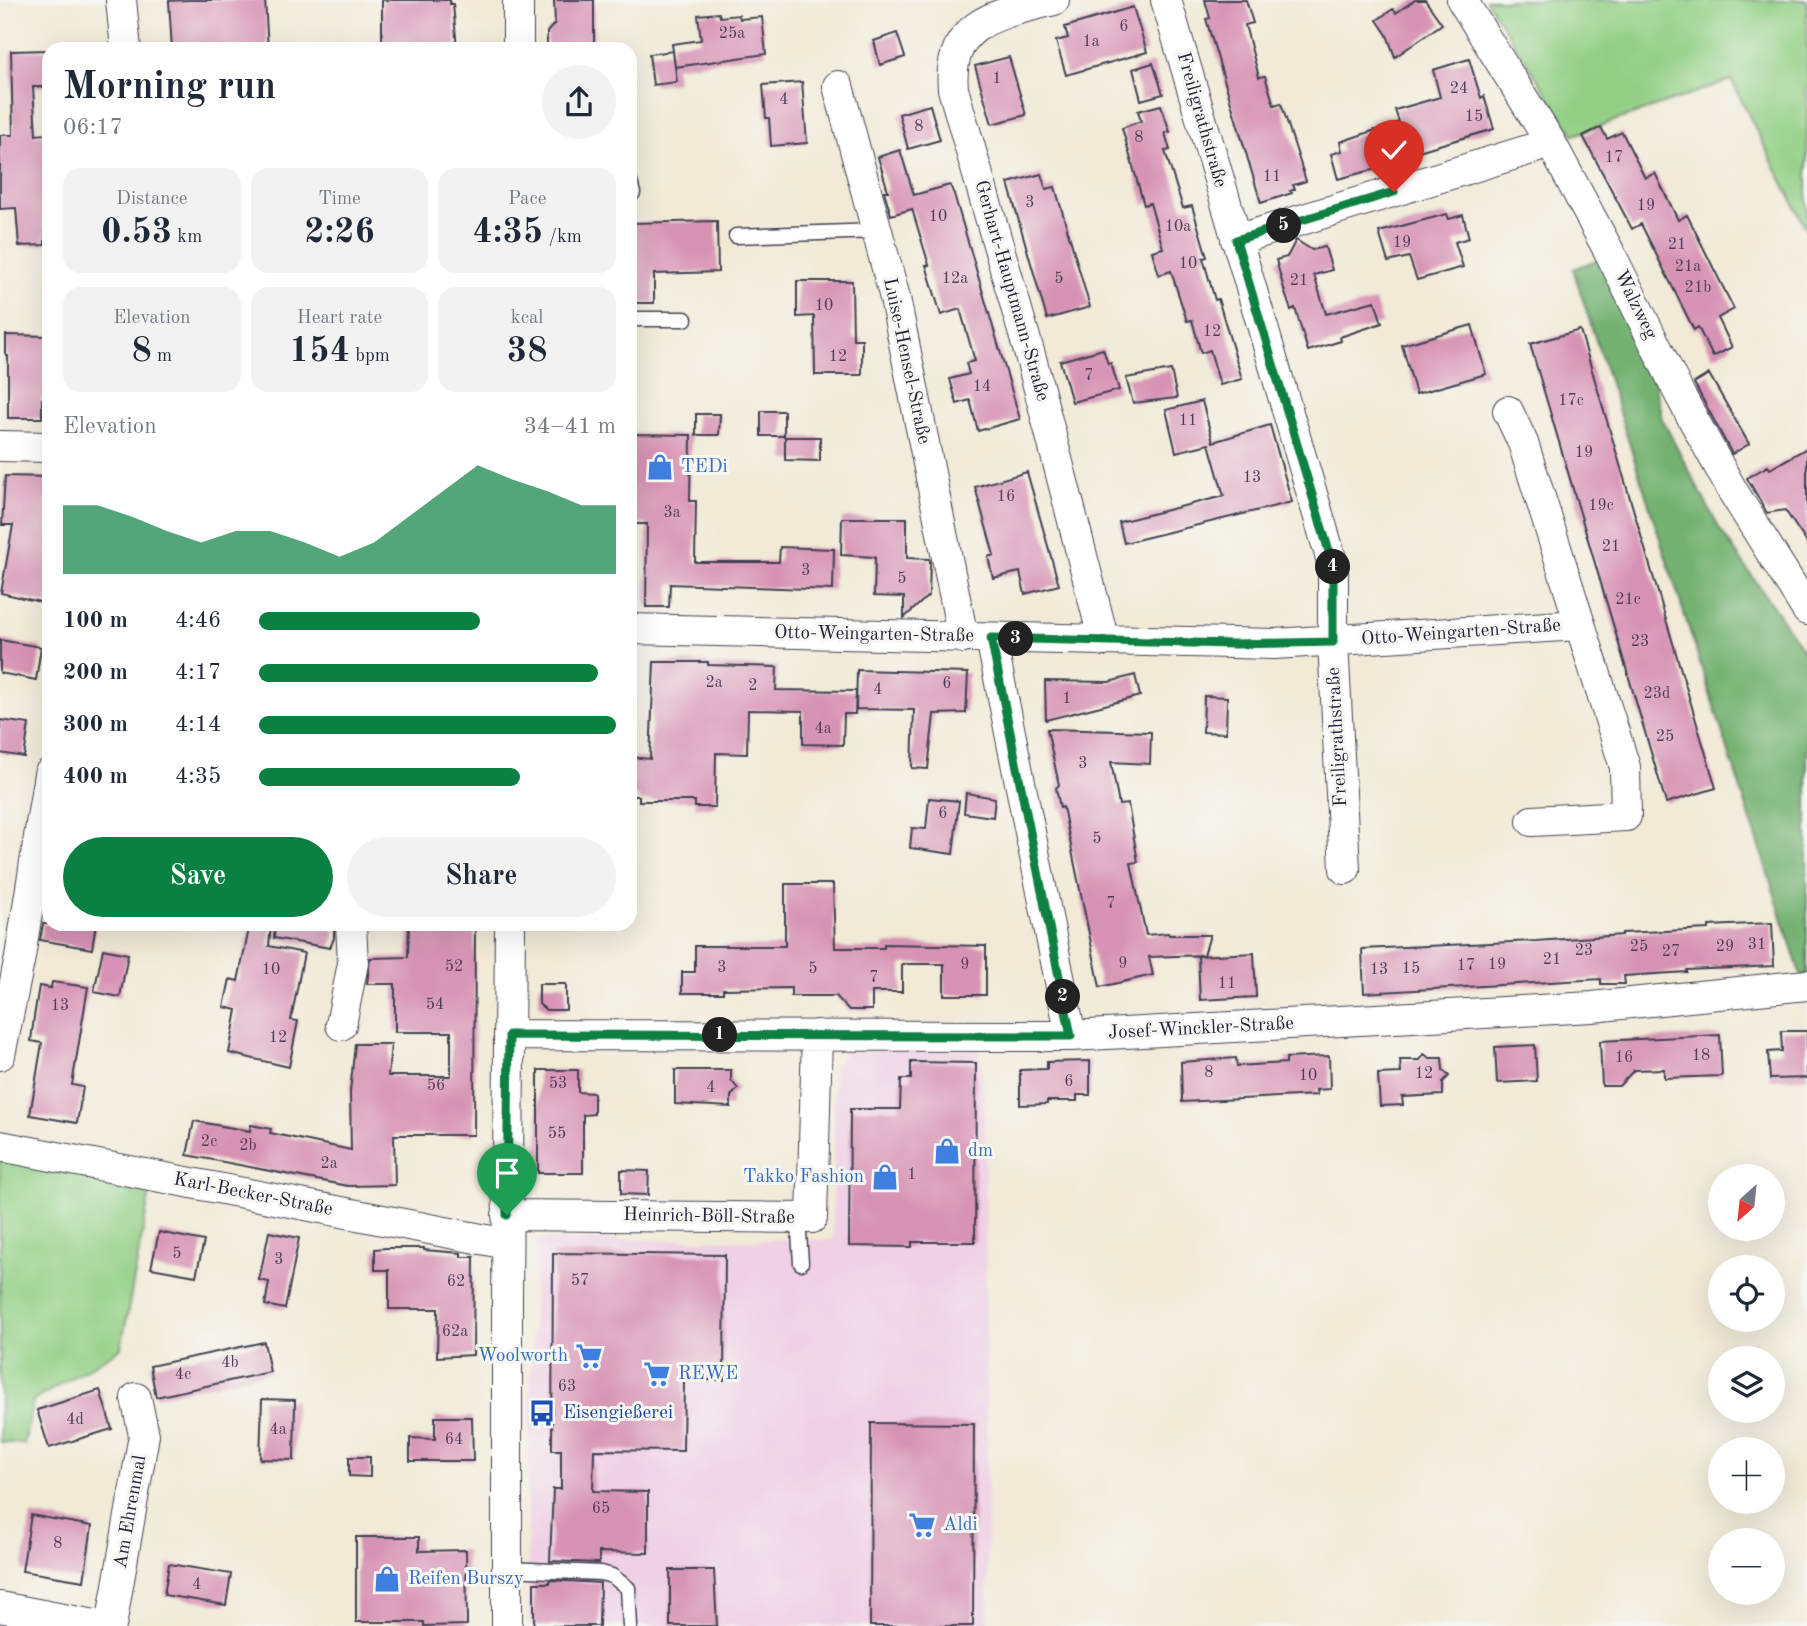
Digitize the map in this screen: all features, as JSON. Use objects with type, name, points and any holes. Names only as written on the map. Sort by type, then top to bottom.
[{"type":"street","points":[[121,0],[124,42]]},
{"type":"street","points":[[518,0],[518,42]]},
{"type":"street","name":"Gerhart-Hauptmann-Straße","points":[[1054,0],[1014,10],[981,23],[968,33],[956,51],[951,69],[953,89],[1032,362],[1104,641]]},
{"type":"street","name":"Freiligrathstraße","points":[[1166,0],[1333,565],[1333,642],[1345,869]]},
{"type":"street","name":"Walzweg","points":[[1462,0],[1551,144],[1611,254],[1686,407],[1732,490],[1807,611]]},
{"type":"street","name":"Luise-Hensel-Straße","points":[[838,86],[895,298],[1071,1036]]},
{"type":"street","points":[[1236,240],[1551,144]]},
{"type":"street","name":"Otto-Weingarten-Straße","points":[[1508,411],[1523,443],[1625,767],[1626,816],[1531,821]]},
{"type":"street","points":[[0,446],[42,447]]},
{"type":"street","name":"Otto-Weingarten-Straße","points":[[637,629],[1233,644],[1333,642],[1579,625]]},
{"type":"street","points":[[0,1055],[20,957],[42,818]]},
{"type":"street","points":[[341,1025],[353,963],[351,931]]},
{"type":"street","points":[[507,1626],[510,931]]},
{"type":"street","name":"Josef-Winckler-Straße","points":[[509,1035],[1071,1036],[1592,1007],[1807,985]]},
{"type":"street","name":"Heinrich-Böll-Straße","points":[[507,1230],[812,1218],[817,1035]]},
{"type":"street","name":"Karl-Becker-Straße","points":[[0,1146],[507,1230]]},
{"type":"street","name":"Am Ehrenmal","points":[[111,1626],[144,1435],[136,1398]]},
{"type":"street","points":[[0,1607],[100,1626]]},
{"type":"lane","points":[[736,236],[878,231]]},
{"type":"lane","points":[[637,319],[685,319]]},
{"type":"lane","points":[[798,1218],[801,1263]]},
{"type":"lane","points":[[507,1569],[601,1573],[612,1576],[628,1588],[630,1626]]},
{"type":"shaded area","points":[[980,1049],[985,1136],[988,1626],[529,1626],[527,1490],[536,1240],[833,1240],[834,1069],[845,1052]]},
{"type":"green space","points":[[1486,0],[1807,0],[1807,230],[1731,80],[1574,135]]},
{"type":"green space","points":[[1600,259],[1655,378],[1662,419],[1719,528],[1807,656],[1807,975],[1801,976],[1573,269]]},
{"type":"green space","points":[[0,1146],[153,1176],[121,1348],[33,1401],[24,1444],[0,1442]]},
{"type":"building","points":[[265,0],[268,42],[172,42],[169,1]]},
{"type":"building","points":[[382,0],[450,0],[450,4],[453,4],[456,42],[382,42]]},
{"type":"building","points":[[554,0],[594,0],[594,42],[547,42],[547,32],[555,23]]},
{"type":"building","points":[[1205,0],[1246,0],[1253,23],[1245,25],[1259,77],[1265,76],[1274,105],[1281,103],[1306,181],[1293,185],[1295,189],[1290,191],[1292,193],[1261,203],[1206,19],[1210,18]]},
{"type":"building","points":[[1415,0],[1425,0],[1442,24],[1395,57],[1387,35],[1377,20],[1393,9],[1396,13]]},
{"type":"building","points":[[1133,7],[1147,52],[1066,75],[1056,41],[1068,38],[1065,27]]},
{"type":"building","points":[[719,13],[720,17],[739,15],[740,19],[762,17],[766,54],[675,67],[672,44],[701,40],[698,15]]},
{"type":"building","points":[[897,33],[905,57],[880,65],[874,41]]},
{"type":"building","points":[[42,50],[42,87],[33,87],[36,135],[42,134],[42,245],[19,246],[16,208],[0,209],[0,135],[13,135],[11,51]]},
{"type":"building","points":[[673,51],[677,82],[653,85],[649,54]]},
{"type":"building","points":[[1009,57],[1026,115],[992,124],[975,66]]},
{"type":"building","points":[[1469,59],[1494,129],[1408,154],[1410,160],[1338,179],[1331,154],[1342,151],[1340,142],[1399,122],[1395,110],[1440,97],[1433,70]]},
{"type":"building","points":[[1153,63],[1163,94],[1141,100],[1133,69]]},
{"type":"building","points":[[802,82],[807,143],[771,146],[763,85]]},
{"type":"building","points":[[930,105],[940,140],[908,149],[899,114]]},
{"type":"building","points":[[1161,105],[1170,132],[1165,133],[1170,150],[1165,151],[1183,208],[1192,206],[1207,257],[1203,258],[1215,300],[1218,299],[1242,379],[1220,385],[1210,350],[1201,353],[1192,320],[1187,321],[1171,271],[1159,275],[1152,251],[1163,248],[1150,203],[1144,205],[1122,128],[1141,121],[1138,111]]},
{"type":"building","points":[[1601,127],[1607,139],[1622,132],[1645,178],[1655,173],[1678,220],[1687,215],[1734,309],[1718,318],[1732,347],[1713,357],[1698,327],[1694,330],[1641,224],[1632,229],[1583,136]]},
{"type":"building","points":[[900,150],[914,195],[950,185],[1020,419],[978,431],[970,400],[957,404],[950,379],[969,374],[966,363],[975,361],[960,309],[941,315],[912,209],[891,215],[884,191],[888,191],[878,157]]},
{"type":"building","points":[[1041,174],[1046,189],[1055,187],[1090,307],[1047,319],[1008,183]]},
{"type":"building","points":[[1447,214],[1449,219],[1463,215],[1469,238],[1455,242],[1463,267],[1417,280],[1409,257],[1388,262],[1379,232]]},
{"type":"building","points":[[717,221],[718,272],[654,274],[654,303],[637,303],[637,223]]},
{"type":"building","points":[[1296,240],[1312,250],[1325,247],[1332,270],[1314,275],[1326,314],[1375,301],[1382,323],[1340,337],[1341,341],[1308,351],[1295,308],[1291,310],[1286,296],[1276,260],[1287,257]]},
{"type":"building","points":[[797,281],[852,281],[853,339],[862,339],[862,375],[815,375],[814,316],[797,317]]},
{"type":"building","points":[[1472,325],[1486,374],[1416,394],[1402,345]]},
{"type":"building","points":[[1580,330],[1716,788],[1666,803],[1530,344]]},
{"type":"building","points":[[6,335],[42,336],[42,418],[8,418]]},
{"type":"building","points":[[1103,349],[1108,364],[1111,363],[1119,390],[1072,402],[1060,361]]},
{"type":"building","points":[[1171,370],[1177,398],[1133,403],[1126,378]]},
{"type":"building","points":[[1709,374],[1749,444],[1732,454],[1694,383]]},
{"type":"building","points":[[1202,401],[1213,442],[1270,425],[1292,502],[1124,543],[1119,522],[1224,496],[1209,444],[1176,452],[1166,410]]},
{"type":"building","points":[[761,411],[784,411],[784,436],[761,436]]},
{"type":"building","points":[[696,414],[720,414],[719,435],[696,435]]},
{"type":"building","points":[[637,434],[691,435],[690,501],[696,501],[695,562],[779,562],[780,547],[834,549],[833,590],[670,584],[669,607],[646,607],[647,524],[637,524]]},
{"type":"building","points":[[785,437],[820,437],[820,461],[785,460]]},
{"type":"building","points":[[1807,448],[1807,543],[1785,510],[1767,513],[1747,478],[1768,466],[1770,469]]},
{"type":"building","points":[[1027,472],[1059,585],[1025,594],[1020,572],[993,578],[988,557],[994,555],[975,487]]},
{"type":"building","points":[[5,476],[42,477],[42,602],[1,593],[13,525],[2,525]]},
{"type":"building","points":[[842,518],[907,518],[907,558],[929,559],[929,595],[904,618],[904,597],[874,596],[875,557],[841,555]]},
{"type":"building","points":[[0,640],[41,647],[36,680],[0,673]]},
{"type":"building","points":[[654,662],[708,662],[708,665],[777,667],[776,690],[856,691],[855,714],[844,714],[843,745],[803,744],[803,711],[748,710],[747,754],[716,753],[715,807],[695,807],[695,801],[639,801],[637,758],[650,759]]},
{"type":"building","points":[[857,670],[968,673],[966,713],[934,714],[928,769],[912,768],[914,710],[856,709]]},
{"type":"building","points":[[1135,675],[1140,696],[1046,720],[1045,681],[1109,682]]},
{"type":"building","points":[[1204,696],[1227,697],[1226,733],[1203,732]]},
{"type":"building","points":[[0,720],[29,724],[24,757],[0,753]]},
{"type":"building","points":[[1047,729],[1151,732],[1150,764],[1111,762],[1119,805],[1128,804],[1138,862],[1131,863],[1146,935],[1210,935],[1204,955],[1149,957],[1153,975],[1100,987],[1063,807],[1060,808],[1056,788],[1059,785]]},
{"type":"building","points":[[966,793],[995,798],[993,817],[964,813]]},
{"type":"building","points":[[929,798],[959,801],[953,854],[910,848],[912,828],[926,829]]},
{"type":"building","points":[[785,884],[833,884],[835,948],[884,948],[884,944],[986,946],[986,995],[944,995],[944,964],[902,964],[902,992],[872,992],[872,1010],[849,1010],[836,996],[791,996],[791,988],[723,989],[723,993],[682,993],[682,972],[695,972],[695,946],[785,946]]},
{"type":"building","points":[[1772,923],[1774,966],[1624,976],[1625,984],[1601,984],[1601,979],[1364,993],[1362,949],[1536,941]]},
{"type":"building","points":[[42,929],[95,931],[92,949],[40,940]]},
{"type":"building","points":[[249,931],[270,931],[269,946],[304,953],[291,1020],[298,1021],[289,1067],[229,1053],[237,1010],[224,1007],[230,979],[238,981]]},
{"type":"building","points":[[275,931],[334,931],[330,948],[274,938]]},
{"type":"building","points":[[409,931],[475,931],[474,1135],[394,1135],[395,1185],[348,1186],[187,1155],[194,1121],[250,1131],[251,1125],[271,1129],[270,1133],[351,1150],[350,1092],[355,1044],[391,1044],[388,1076],[451,1076],[451,1032],[395,1032],[395,984],[367,984],[370,958],[408,957]]},
{"type":"building","points":[[103,949],[128,954],[120,997],[94,992]]},
{"type":"building","points":[[1254,953],[1256,997],[1200,1000],[1198,956]]},
{"type":"building","points":[[52,982],[88,987],[72,1085],[83,1087],[77,1123],[30,1115],[42,1043],[31,1041],[39,986],[51,988]]},
{"type":"building","points":[[539,984],[566,984],[566,1010],[546,1010],[539,1004]]},
{"type":"building","points":[[1781,1031],[1807,1031],[1807,1078],[1770,1079],[1768,1052],[1782,1051]]},
{"type":"building","points":[[1720,1035],[1722,1076],[1664,1078],[1664,1069],[1634,1070],[1619,1086],[1602,1086],[1600,1041]]},
{"type":"building","points":[[1535,1045],[1537,1081],[1497,1083],[1495,1047]]},
{"type":"building","points":[[1424,1054],[1430,1058],[1442,1058],[1443,1070],[1449,1076],[1443,1082],[1443,1095],[1402,1097],[1403,1105],[1380,1106],[1378,1074],[1401,1073],[1400,1060],[1420,1060]]},
{"type":"building","points":[[1329,1056],[1330,1089],[1316,1090],[1317,1095],[1182,1102],[1181,1062],[1236,1058],[1237,1066],[1286,1063],[1286,1058]]},
{"type":"building","points":[[1090,1061],[1090,1095],[1077,1095],[1077,1101],[1047,1101],[1047,1104],[1020,1105],[1020,1070],[1047,1069],[1047,1062]]},
{"type":"building","points":[[911,1062],[976,1063],[975,1242],[912,1242],[912,1247],[849,1246],[850,1109],[900,1109],[901,1079],[911,1079]]},
{"type":"building","points":[[538,1070],[578,1070],[578,1092],[594,1093],[594,1114],[583,1115],[583,1173],[538,1173]]},
{"type":"building","points":[[675,1070],[731,1070],[731,1080],[738,1089],[731,1096],[731,1107],[675,1104]]},
{"type":"building","points":[[621,1170],[649,1171],[648,1195],[621,1194]]},
{"type":"building","points":[[159,1232],[204,1241],[196,1276],[151,1268]]},
{"type":"building","points":[[269,1232],[299,1238],[285,1309],[265,1305],[269,1282],[259,1280]]},
{"type":"building","points":[[424,1248],[461,1253],[461,1257],[474,1257],[473,1355],[437,1357],[438,1309],[389,1309],[389,1270],[375,1270],[375,1249]]},
{"type":"building","points":[[553,1253],[725,1255],[724,1380],[684,1380],[683,1451],[594,1450],[593,1491],[648,1492],[648,1553],[599,1552],[599,1563],[550,1561],[553,1489],[561,1489],[561,1450],[552,1450]]},
{"type":"building","points":[[264,1342],[270,1372],[156,1397],[150,1366]]},
{"type":"building","points":[[100,1390],[112,1429],[49,1448],[37,1410]]},
{"type":"building","points":[[262,1399],[295,1400],[294,1460],[260,1459]]},
{"type":"building","points":[[435,1417],[472,1417],[473,1461],[410,1461],[410,1438],[435,1439]]},
{"type":"building","name":"Aldi","points":[[871,1423],[974,1424],[973,1626],[870,1626]]},
{"type":"building","points":[[349,1457],[370,1457],[370,1477],[349,1476]]},
{"type":"building","points":[[31,1515],[92,1526],[84,1581],[22,1571]]},
{"type":"building","points":[[356,1537],[419,1537],[419,1551],[466,1550],[467,1625],[424,1626],[424,1622],[356,1622]]},
{"type":"building","points":[[169,1564],[231,1574],[226,1605],[164,1595]]},
{"type":"building","points":[[670,1570],[714,1570],[717,1626],[670,1626]]},
{"type":"building","points":[[550,1580],[600,1583],[599,1626],[534,1626],[534,1583],[550,1583]]},
{"type":"place","name":"TEDi","points":[[660,467]]},
{"type":"place","name":"dm","points":[[947,1151]]},
{"type":"place","name":"Takko Fashion","points":[[885,1177]]},
{"type":"place","name":"Woolworth","points":[[589,1356]]},
{"type":"place","name":"REWE","points":[[657,1374]]},
{"type":"place","name":"Eisengießerei","points":[[542,1413]]},
{"type":"place","name":"Aldi","points":[[922,1525]]},
{"type":"place","name":"Reifen Burszy","points":[[387,1579]]},
{"type":"route","points":[[507,1215],[509,1035],[1071,1036],[991,638],[1233,644],[1333,642],[1333,565],[1236,240],[1394,192]]}]
